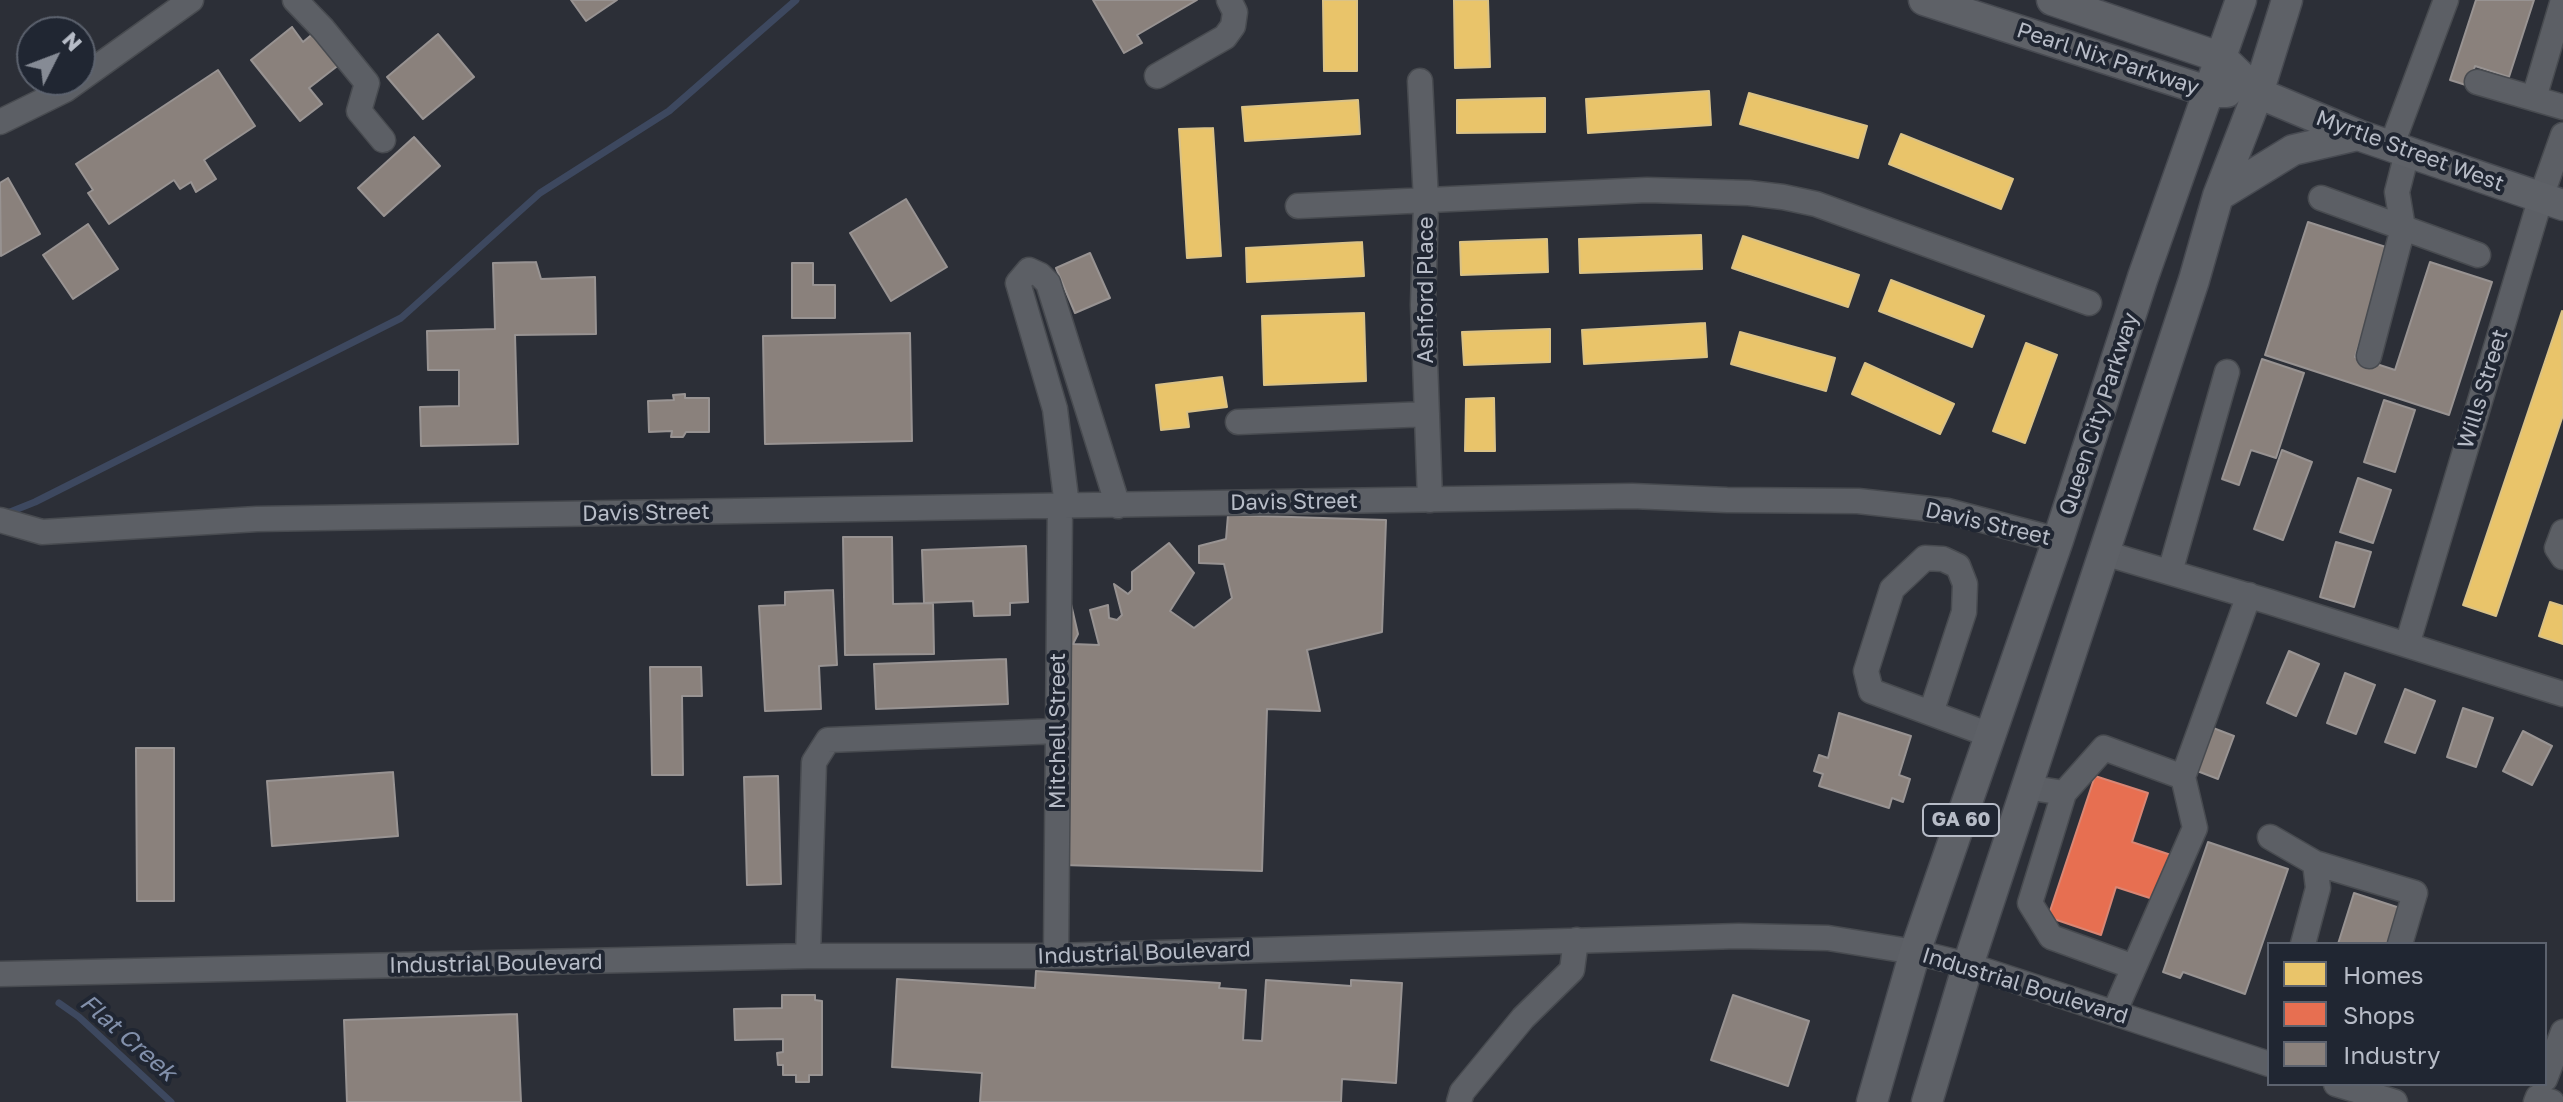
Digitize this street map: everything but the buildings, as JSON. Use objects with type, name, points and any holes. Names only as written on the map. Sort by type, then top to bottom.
[{"type":"main road","name":"Pearl Nix Parkway","points":[[1924,0],[2210,92],[2258,93]]},
{"type":"main road","name":"Pearl Nix Parkway","points":[[2052,0],[2222,58],[2258,93]]},
{"type":"main road","name":"Queen City Parkway","points":[[1872,1102],[1915,952],[2058,540],[2143,277],[2241,0]]},
{"type":"main road","name":"GA 60","points":[[1927,1102],[1968,965],[2194,280],[2218,196],[2258,93],[2287,0]]},
{"type":"main road","name":"Myrtle Street West","points":[[2258,93],[2358,135],[2552,201]]},
{"type":"main road","points":[[2218,196],[2293,150],[2358,135]]},
{"type":"main road","name":"Davis Street","points":[[2058,540],[2104,553]]},
{"type":"street","points":[[0,122],[65,90],[191,0]]},
{"type":"street","points":[[295,0],[367,83],[359,111],[383,140]]},
{"type":"street","points":[[1157,76],[1225,37],[1233,26],[1235,12],[1229,0]]},
{"type":"street","points":[[2369,356],[2403,228],[2397,192],[2399,150],[2446,0]]},
{"type":"street","points":[[2534,98],[2563,0]]},
{"type":"street","name":"Ashford Place","points":[[1420,81],[1426,201],[1423,305],[1430,500]]},
{"type":"street","points":[[2477,82],[2563,107]]},
{"type":"street","name":"Wills Street","points":[[2407,645],[2552,201],[2563,135]]},
{"type":"street","points":[[1298,206],[1647,190],[1783,197],[1816,204],[2089,303]]},
{"type":"street","points":[[2321,198],[2478,255]]},
{"type":"street","name":"Mitchell Street","points":[[1056,956],[1064,506],[1055,409],[1018,283],[1029,270],[1048,283],[1118,506]]},
{"type":"street","points":[[2170,572],[2227,372]]},
{"type":"street","points":[[1238,422],[1427,414]]},
{"type":"street","name":"Davis Street","points":[[0,520],[42,532],[257,519],[1632,496],[1858,501],[1948,511],[2058,540]]},
{"type":"street","points":[[2563,532],[2557,548],[2563,557]]},
{"type":"street","name":"Davis Street","points":[[2104,553],[2249,595],[2563,694]]},
{"type":"street","points":[[1931,713],[1964,612],[1965,584],[1958,566],[1943,559],[1925,558],[1892,589],[1866,671],[1871,691],[1990,735]]},
{"type":"street","points":[[2114,1013],[2195,828],[2183,777],[2249,595]]},
{"type":"street","points":[[808,956],[814,762],[828,740],[1058,731]]},
{"type":"street","points":[[2134,967],[2051,937],[2030,903],[2064,793],[2104,748],[2183,777]]},
{"type":"street","points":[[2026,787],[2064,793]]},
{"type":"street","points":[[2270,837],[2315,863],[2415,893],[2401,942]]},
{"type":"street","points":[[2304,942],[2318,888],[2315,863]]},
{"type":"street","points":[[2001,864],[2039,873]]},
{"type":"street","name":"Industrial Boulevard","points":[[0,974],[808,956],[1056,956],[1739,936],[1828,938],[1915,952],[1968,965],[2267,1063]]},
{"type":"street","points":[[1459,1102],[1462,1092],[1523,1018],[1572,970],[1576,940]]},
{"type":"street","points":[[2547,1081],[2563,1032]]},
{"type":"street","points":[[2349,1086],[2395,1102]]},
{"type":"waterway","points":[[5,514],[35,502],[401,318],[540,193],[669,111],[796,0]]},
{"type":"waterway","name":"Flat Creek","points":[[59,1003],[79,1017],[171,1102]]}]
